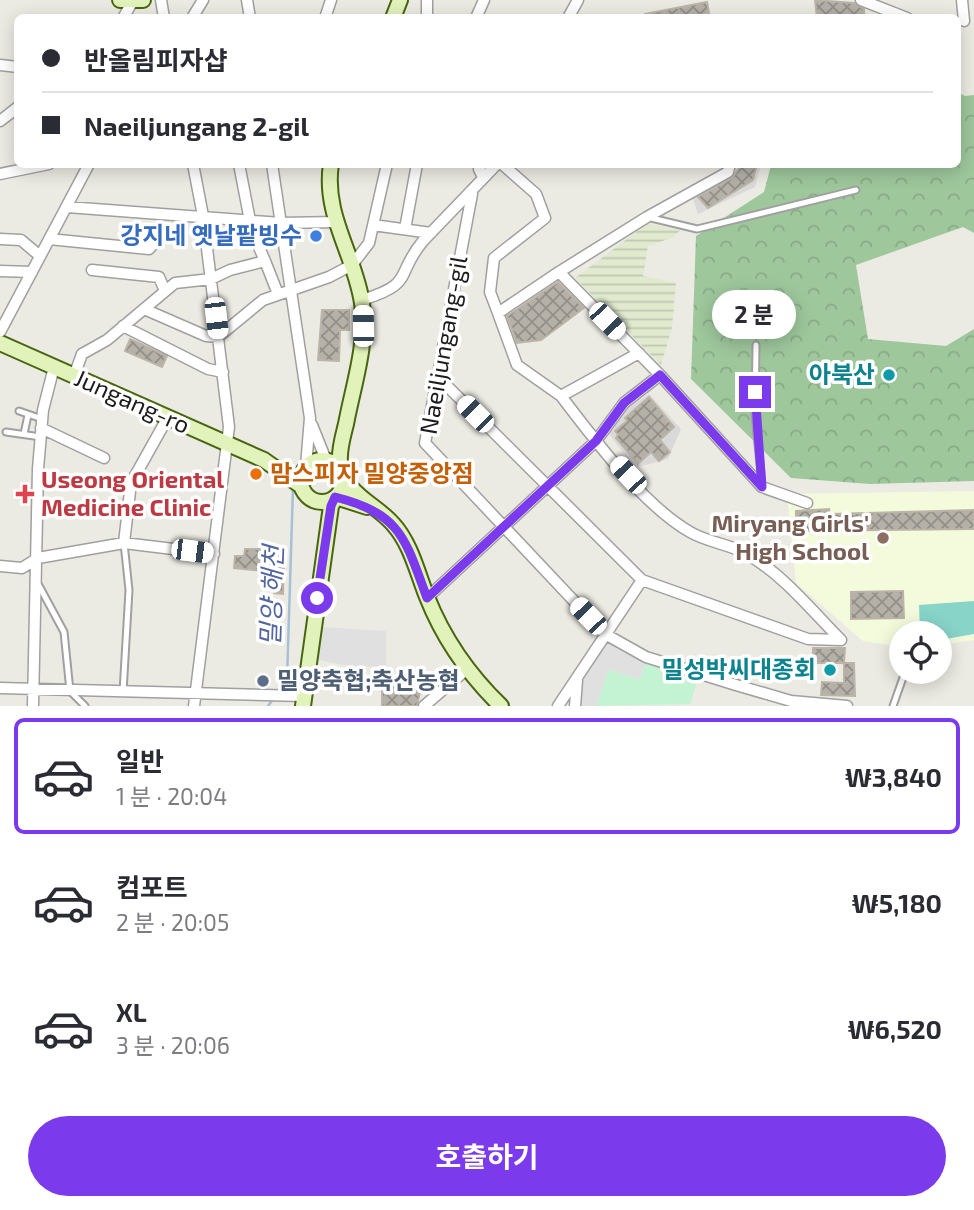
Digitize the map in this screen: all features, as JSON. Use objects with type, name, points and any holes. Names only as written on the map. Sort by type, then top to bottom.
[{"type":"street","points":[[861,0],[897,14]]},
{"type":"street","points":[[962,0],[965,21]]},
{"type":"street","points":[[0,121],[14,110]]},
{"type":"street","points":[[0,174],[29,168]]},
{"type":"street","points":[[0,332],[87,168]]},
{"type":"street","points":[[194,168],[203,216],[223,372],[228,446],[194,706]]},
{"type":"street","points":[[240,168],[249,220],[278,295]]},
{"type":"street","points":[[273,168],[310,418],[326,460]]},
{"type":"street","points":[[0,688],[267,695],[302,699],[326,534],[335,497],[343,486],[340,458],[362,345],[362,300],[328,192],[331,168]]},
{"type":"street","points":[[144,309],[206,336],[218,337],[263,300],[352,265],[369,243],[386,168]]},
{"type":"street","points":[[405,229],[415,168]]},
{"type":"street","points":[[480,168],[483,177]]},
{"type":"street","points":[[362,300],[391,291],[404,277],[413,252],[472,194],[483,177],[495,168]]},
{"type":"street","points":[[439,378],[642,580],[808,639],[841,640],[778,578],[746,553],[691,533],[660,509],[596,441],[561,396],[517,365],[490,292],[494,258],[545,218],[536,194],[505,168]]},
{"type":"street","points":[[498,313],[647,217],[728,172],[729,168]]},
{"type":"street","name":"Naeiljungang-gil","points":[[472,194],[425,443],[606,634],[646,657],[736,685],[791,701],[847,706]]},
{"type":"street","points":[[66,207],[281,223],[337,222]]},
{"type":"street","points":[[373,225],[431,233]]},
{"type":"street","points":[[49,239],[149,249],[163,232]]},
{"type":"street","points":[[0,239],[21,240],[40,256]]},
{"type":"street","points":[[74,376],[82,354],[123,326],[165,291],[184,280],[211,279],[230,270],[265,261]]},
{"type":"street","points":[[92,270],[159,277],[165,291]]},
{"type":"street","points":[[0,271],[32,272]]},
{"type":"street","points":[[559,272],[660,375],[762,487],[807,503]]},
{"type":"street","points":[[123,326],[208,369],[223,372]]},
{"type":"street","name":"Jungang-ro","points":[[0,343],[264,460]]},
{"type":"street","points":[[561,396],[639,353]]},
{"type":"street","points":[[33,706],[41,428],[54,367]]},
{"type":"street","points":[[427,598],[596,441],[624,403],[660,375]]},
{"type":"street","points":[[124,543],[131,483],[168,418]]},
{"type":"street","points":[[310,418],[306,466],[300,479],[305,492],[319,511],[326,534]]},
{"type":"street","points":[[326,460],[346,425]]},
{"type":"street","points":[[41,428],[104,458]]},
{"type":"street","points":[[264,460],[306,466],[319,459],[326,460],[342,472],[351,488],[374,510],[393,523],[407,545],[442,631],[466,670],[501,706]]},
{"type":"street","points":[[264,460],[305,492],[323,502],[335,497],[374,510]]},
{"type":"street","points":[[0,566],[22,568],[38,558],[124,543],[214,554]]},
{"type":"street","points":[[558,706],[642,580]]},
{"type":"street","points":[[424,706],[466,670]]},
{"type":"street","points":[[575,706],[577,680]]},
{"type":"lane","points":[[647,217],[696,229],[856,190]]},
{"type":"lane","points":[[756,345],[755,415],[762,487]]},
{"type":"lane","points":[[6,432],[24,434],[41,428],[28,415],[19,411]]},
{"type":"lane","points":[[24,434],[28,415]]},
{"type":"lane","points":[[123,692],[129,590],[124,543]]},
{"type":"lane","points":[[37,582],[64,632],[70,691],[85,706]]},
{"type":"lane","points":[[893,706],[901,684]]},
{"type":"shaded area","points":[[726,168],[760,168],[755,187],[698,214],[692,196]]},
{"type":"shaded area","points":[[647,224],[680,230],[674,237],[648,246],[643,276],[676,283],[672,328],[661,365],[575,278]]},
{"type":"shaded area","points":[[649,394],[681,429],[668,459],[635,468],[609,434],[624,411]]},
{"type":"shaded area","name":"Miryang Girls' High School","points":[[974,491],[974,640],[952,643],[952,621],[889,621],[889,645],[863,641],[796,583],[787,494]]},
{"type":"shaded area","points":[[974,601],[974,634],[952,638],[952,621],[920,621],[919,605]]},
{"type":"shaded area","points":[[322,627],[386,631],[386,666],[353,667],[315,659]]},
{"type":"shaded area","points":[[606,641],[645,662],[640,679],[608,670],[596,706],[580,706],[583,680]]},
{"type":"shaded area","points":[[645,662],[698,679],[690,704],[596,706],[608,670],[639,679]]},
{"type":"green space","points":[[961,94],[974,95],[974,233],[963,227],[856,265],[868,339],[946,346],[974,329],[974,481],[870,484],[791,478],[691,379],[696,236],[764,192],[770,168],[961,168]]},
{"type":"building","points":[[815,0],[854,3],[864,9],[864,14],[817,14]]},
{"type":"building","points":[[707,2],[709,13],[705,14],[645,14]]},
{"type":"building","points":[[739,168],[756,168],[753,180],[708,208],[698,197],[732,178]]},
{"type":"building","points":[[558,282],[584,308],[541,340],[517,343],[507,316]]},
{"type":"building","points":[[322,310],[349,310],[349,330],[340,330],[339,361],[318,360]]},
{"type":"building","points":[[130,339],[167,356],[162,367],[125,351]]},
{"type":"building","points":[[649,397],[674,427],[660,440],[670,452],[659,461],[651,452],[638,464],[616,438],[618,435],[615,431],[627,421],[625,418]]},
{"type":"building","points":[[829,509],[830,514],[974,510],[974,529],[796,531],[796,511]]},
{"type":"building","points":[[245,549],[268,549],[268,554],[284,555],[283,594],[274,593],[275,572],[234,568],[235,556],[244,556]]},
{"type":"building","points":[[903,591],[904,618],[851,619],[851,592]]},
{"type":"building","points":[[813,648],[845,648],[844,663],[813,663]]},
{"type":"building","points":[[844,663],[854,663],[855,696],[821,695],[822,682],[844,683]]},
{"type":"building","points":[[382,684],[421,688],[417,706],[382,706]]},
{"type":"waterway","name":"밀양 해천","points":[[278,692],[287,680],[293,488]]},
{"type":"waterway","name":"밀양 해천","points":[[268,706],[274,698]]},
{"type":"place","name":"강지네 옛날팥빙수","points":[[316,236]]},
{"type":"place","name":"아북산","points":[[889,375]]},
{"type":"place","name":"맘스피자 밀양중앙점","points":[[256,474]]},
{"type":"place","name":"Useong Oriental Medicine Clinic","points":[[25,494]]},
{"type":"place","name":"Miryang Girls' High School","points":[[883,538]]},
{"type":"place","name":"밀성박씨대종회","points":[[830,670]]},
{"type":"place","name":"밀양축협;축산농협","points":[[263,681]]},
{"type":"route","points":[[317,598],[326,534],[335,497],[374,510],[393,523],[407,545],[427,598],[596,441],[624,403],[660,375],[762,487],[755,392]]}]
